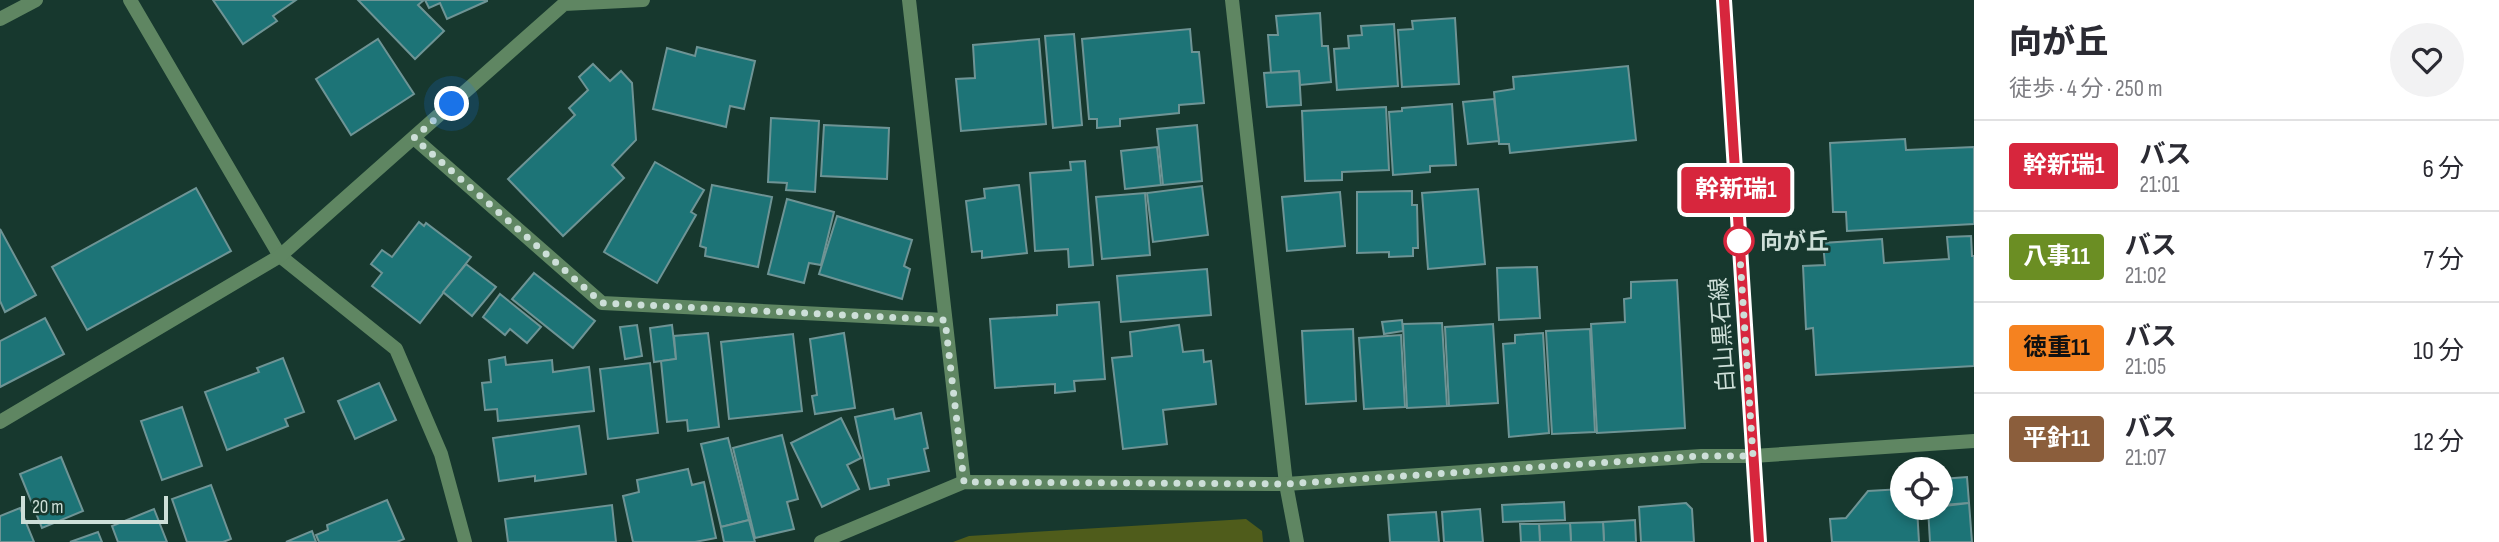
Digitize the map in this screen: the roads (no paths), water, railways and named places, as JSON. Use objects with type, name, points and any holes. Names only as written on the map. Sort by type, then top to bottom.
[{"type":"street","points":[[0,19],[36,0]]},
{"type":"street","points":[[130,0],[280,256],[396,349],[442,454],[465,542]]},
{"type":"street","points":[[0,422],[280,256],[563,2],[643,0]]},
{"type":"street","points":[[909,0],[964,482]]},
{"type":"street","points":[[1232,0],[1286,484],[1297,542]]},
{"type":"street","name":"白山黒石線","points":[[1724,0],[1759,542]]},
{"type":"street","points":[[414,138],[602,303],[945,320]]},
{"type":"street","points":[[830,541],[964,482],[1286,484],[1974,441]]},
{"type":"place","name":"向が丘","points":[[1739,241]]}]
